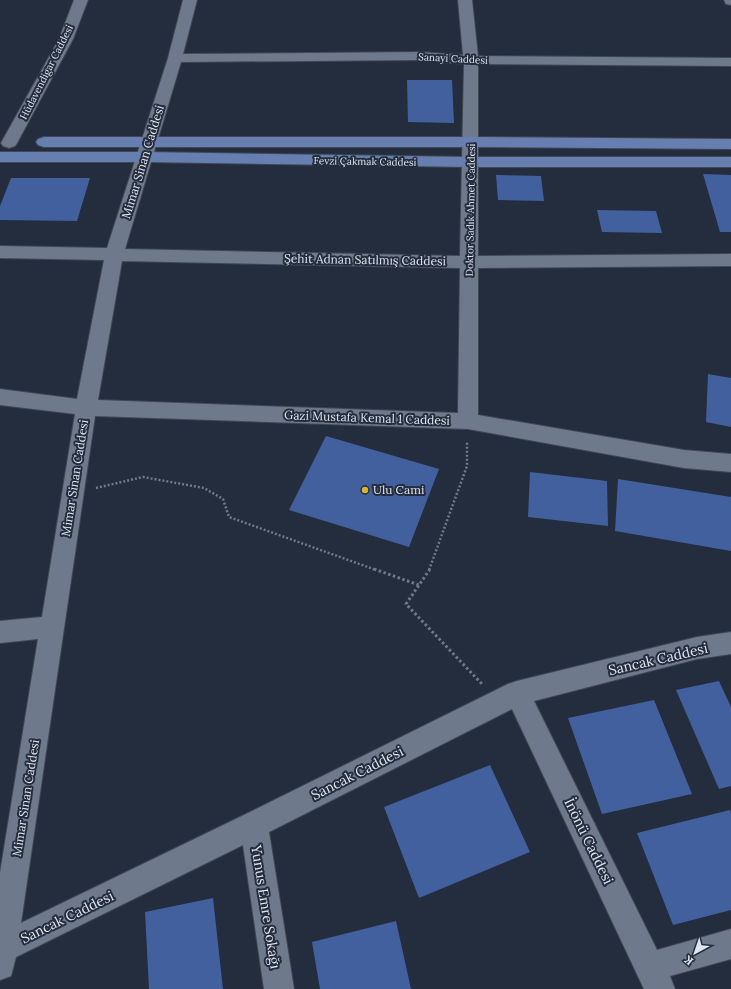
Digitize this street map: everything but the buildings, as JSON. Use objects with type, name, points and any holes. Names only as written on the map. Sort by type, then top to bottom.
[{"type":"main road","name":"Fevzi Çakmak Caddesi","points":[[0,157],[148,149],[471,142],[731,144]]},
{"type":"main road","name":"Fevzi Çakmak Caddesi","points":[[5,143],[470,162],[731,162]]},
{"type":"street","name":"Hüdavendigar Caddesi","points":[[5,143],[66,39],[81,0]]},
{"type":"street","name":"Mimar Sinan Caddesi","points":[[1,954],[86,408],[114,255],[148,149],[175,58],[190,0]]},
{"type":"street","name":"Doktor Sadık Ahmet Caddesi","points":[[466,0],[471,60],[468,421]]},
{"type":"street","name":"Sanayi Caddesi","points":[[175,58],[419,56],[471,60],[731,62]]},
{"type":"street","name":"Şehit Adnan Satılmış Caddesi","points":[[0,252],[470,262],[731,260]]},
{"type":"street","name":"Gazi Mustafa Kemal 1 Caddesi","points":[[0,397],[86,408],[468,421],[684,459],[731,463]]},
{"type":"street","points":[[0,632],[52,627]]},
{"type":"street","name":"Sancak Caddesi","points":[[1,954],[508,698],[697,648],[731,644]]},
{"type":"street","name":"İnönü Caddesi","points":[[508,698],[654,978]]},
{"type":"street","name":"Yunus Emre Sokağı","points":[[254,825],[279,989]]},
{"type":"street","points":[[654,978],[731,944]]},
{"type":"path","points":[[468,421],[467,466],[430,569],[406,604],[508,698]]},
{"type":"path","points":[[73,493],[143,477],[204,488],[223,499],[229,517],[419,585]]},
{"type":"place","name":"Ulu Cami","points":[[365,490]]}]
